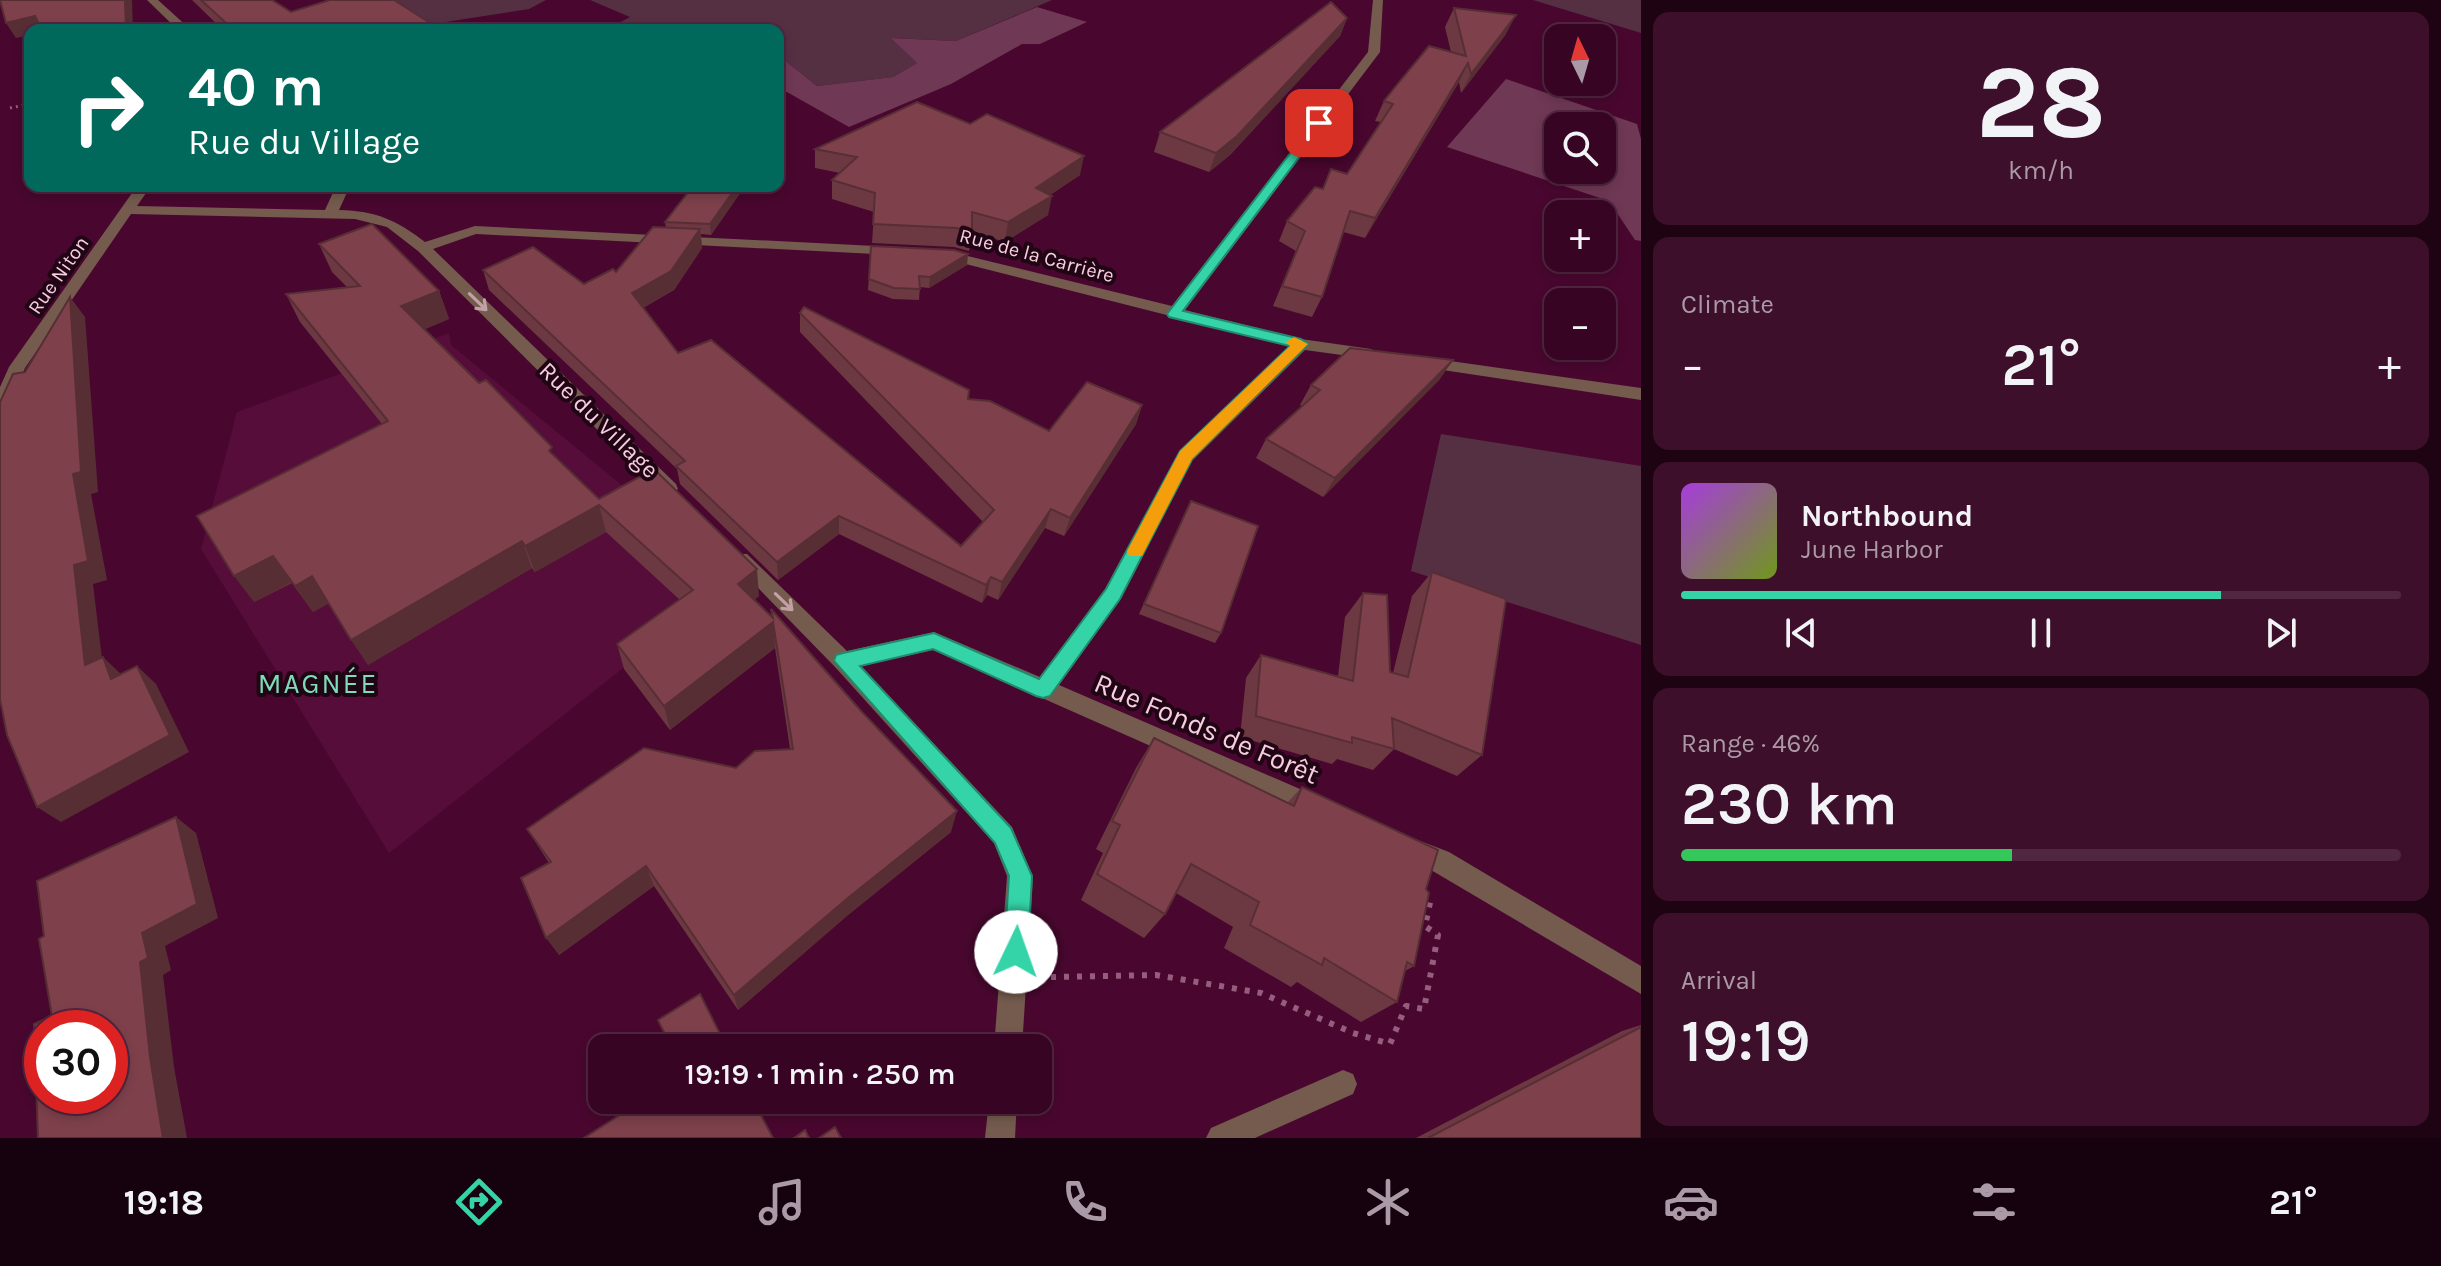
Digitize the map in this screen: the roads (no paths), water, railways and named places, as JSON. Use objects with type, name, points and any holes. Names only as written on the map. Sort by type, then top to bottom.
[{"type":"street","points":[[152,0],[178,24]]},
{"type":"street","points":[[1174,314],[1374,52],[1378,0]]},
{"type":"street","name":"Rue Niton","points":[[0,407],[8,365],[140,192]]},
{"type":"street","points":[[330,214],[340,192]]},
{"type":"street","points":[[128,210],[365,217],[392,224],[423,248]]},
{"type":"street","name":"Rue de la Carrière","points":[[423,248],[475,230],[954,254],[1174,314],[1301,344],[1641,394]]},
{"type":"street","name":"Rue du Village","points":[[423,248],[678,498]]},
{"type":"street","points":[[843,661],[934,641],[1043,690],[1113,594],[1186,456],[1301,344]]},
{"type":"street","points":[[722,541],[843,661],[1003,835],[1020,876],[1009,1034]]},
{"type":"street","name":"Rue Fonds de Forêt","points":[[1043,690],[1341,819]]},
{"type":"street","points":[[1383,837],[1440,861],[1641,981]]},
{"type":"street","points":[[1221,1138],[1343,1084]]},
{"type":"street","points":[[1000,1138],[1002,1114]]},
{"type":"district","name":"MAGNÉE","points":[[318,683]]}]
